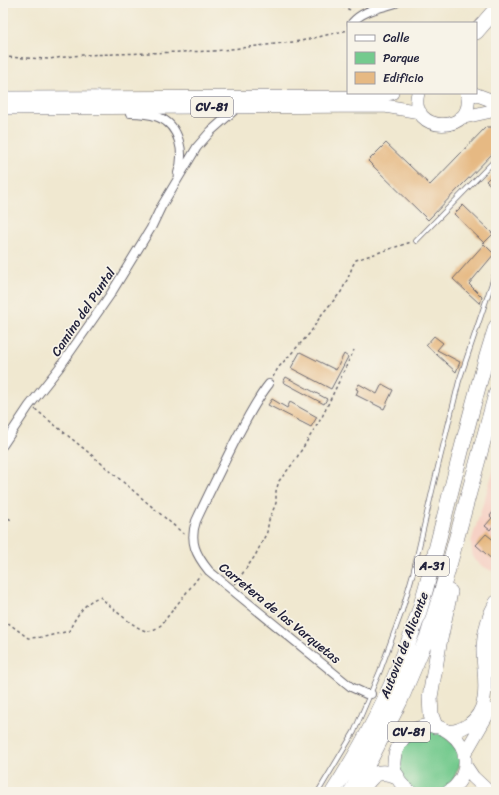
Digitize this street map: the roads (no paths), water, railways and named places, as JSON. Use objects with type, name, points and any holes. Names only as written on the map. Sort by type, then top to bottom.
[{"type":"highway","points":[[477,31],[496,9]]},
{"type":"highway","name":"Autovía de Alicante","points":[[333,792],[358,751],[380,707],[414,627],[432,568],[465,438],[496,327]]},
{"type":"highway","name":"Autovía de Alicante","points":[[351,792],[371,758],[414,669],[428,635],[460,529],[496,394]]},
{"type":"highway","points":[[441,729],[431,715],[430,697],[439,644],[461,549],[460,529]]},
{"type":"highway","points":[[360,792],[372,776],[377,773],[384,772],[399,783]]},
{"type":"main road","name":"CV-81","points":[[3,98],[344,93]]},
{"type":"main road","name":"CV-81","points":[[354,94],[378,94]]},
{"type":"main road","points":[[418,94],[418,105],[420,112]]},
{"type":"main road","points":[[460,118],[465,112],[467,105],[467,94]]},
{"type":"main road","points":[[475,94],[496,102]]},
{"type":"main road","name":"CV-81","points":[[3,108],[385,106],[420,112],[431,123],[439,125],[447,125],[454,123],[460,118],[496,110]]},
{"type":"main road","name":"CV-81","points":[[399,783],[394,768],[395,756],[399,744],[404,737],[418,728],[456,731],[475,719],[484,703],[484,634],[487,622],[496,602]]},
{"type":"main road","points":[[448,792],[461,778],[465,760],[487,716],[493,700],[494,685],[492,661],[493,641],[496,625]]},
{"type":"main road","name":"CV-81","points":[[441,729],[458,741],[473,777],[489,792]]},
{"type":"main road","points":[[399,783],[411,792]]},
{"type":"street","points":[[353,22],[364,12],[384,5],[396,3]]},
{"type":"street","name":"Camino del Puntal","points":[[70,107],[90,112],[137,113],[159,117],[166,122],[176,133],[182,150],[180,165],[173,186]]},
{"type":"street","name":"Camino del Puntal","points":[[3,445],[29,406],[59,368],[110,295],[151,228],[161,207],[201,140],[239,107]]},
{"type":"street","name":"Carretera de las Varquetas","points":[[269,384],[254,407],[221,468],[196,521],[193,530],[193,542],[198,555],[206,568],[351,687],[366,694],[371,694]]},
{"type":"lane","points":[[416,241],[496,159]]},
{"type":"lane","points":[[318,792],[354,732],[389,649],[408,593],[459,381],[496,271]]}]
